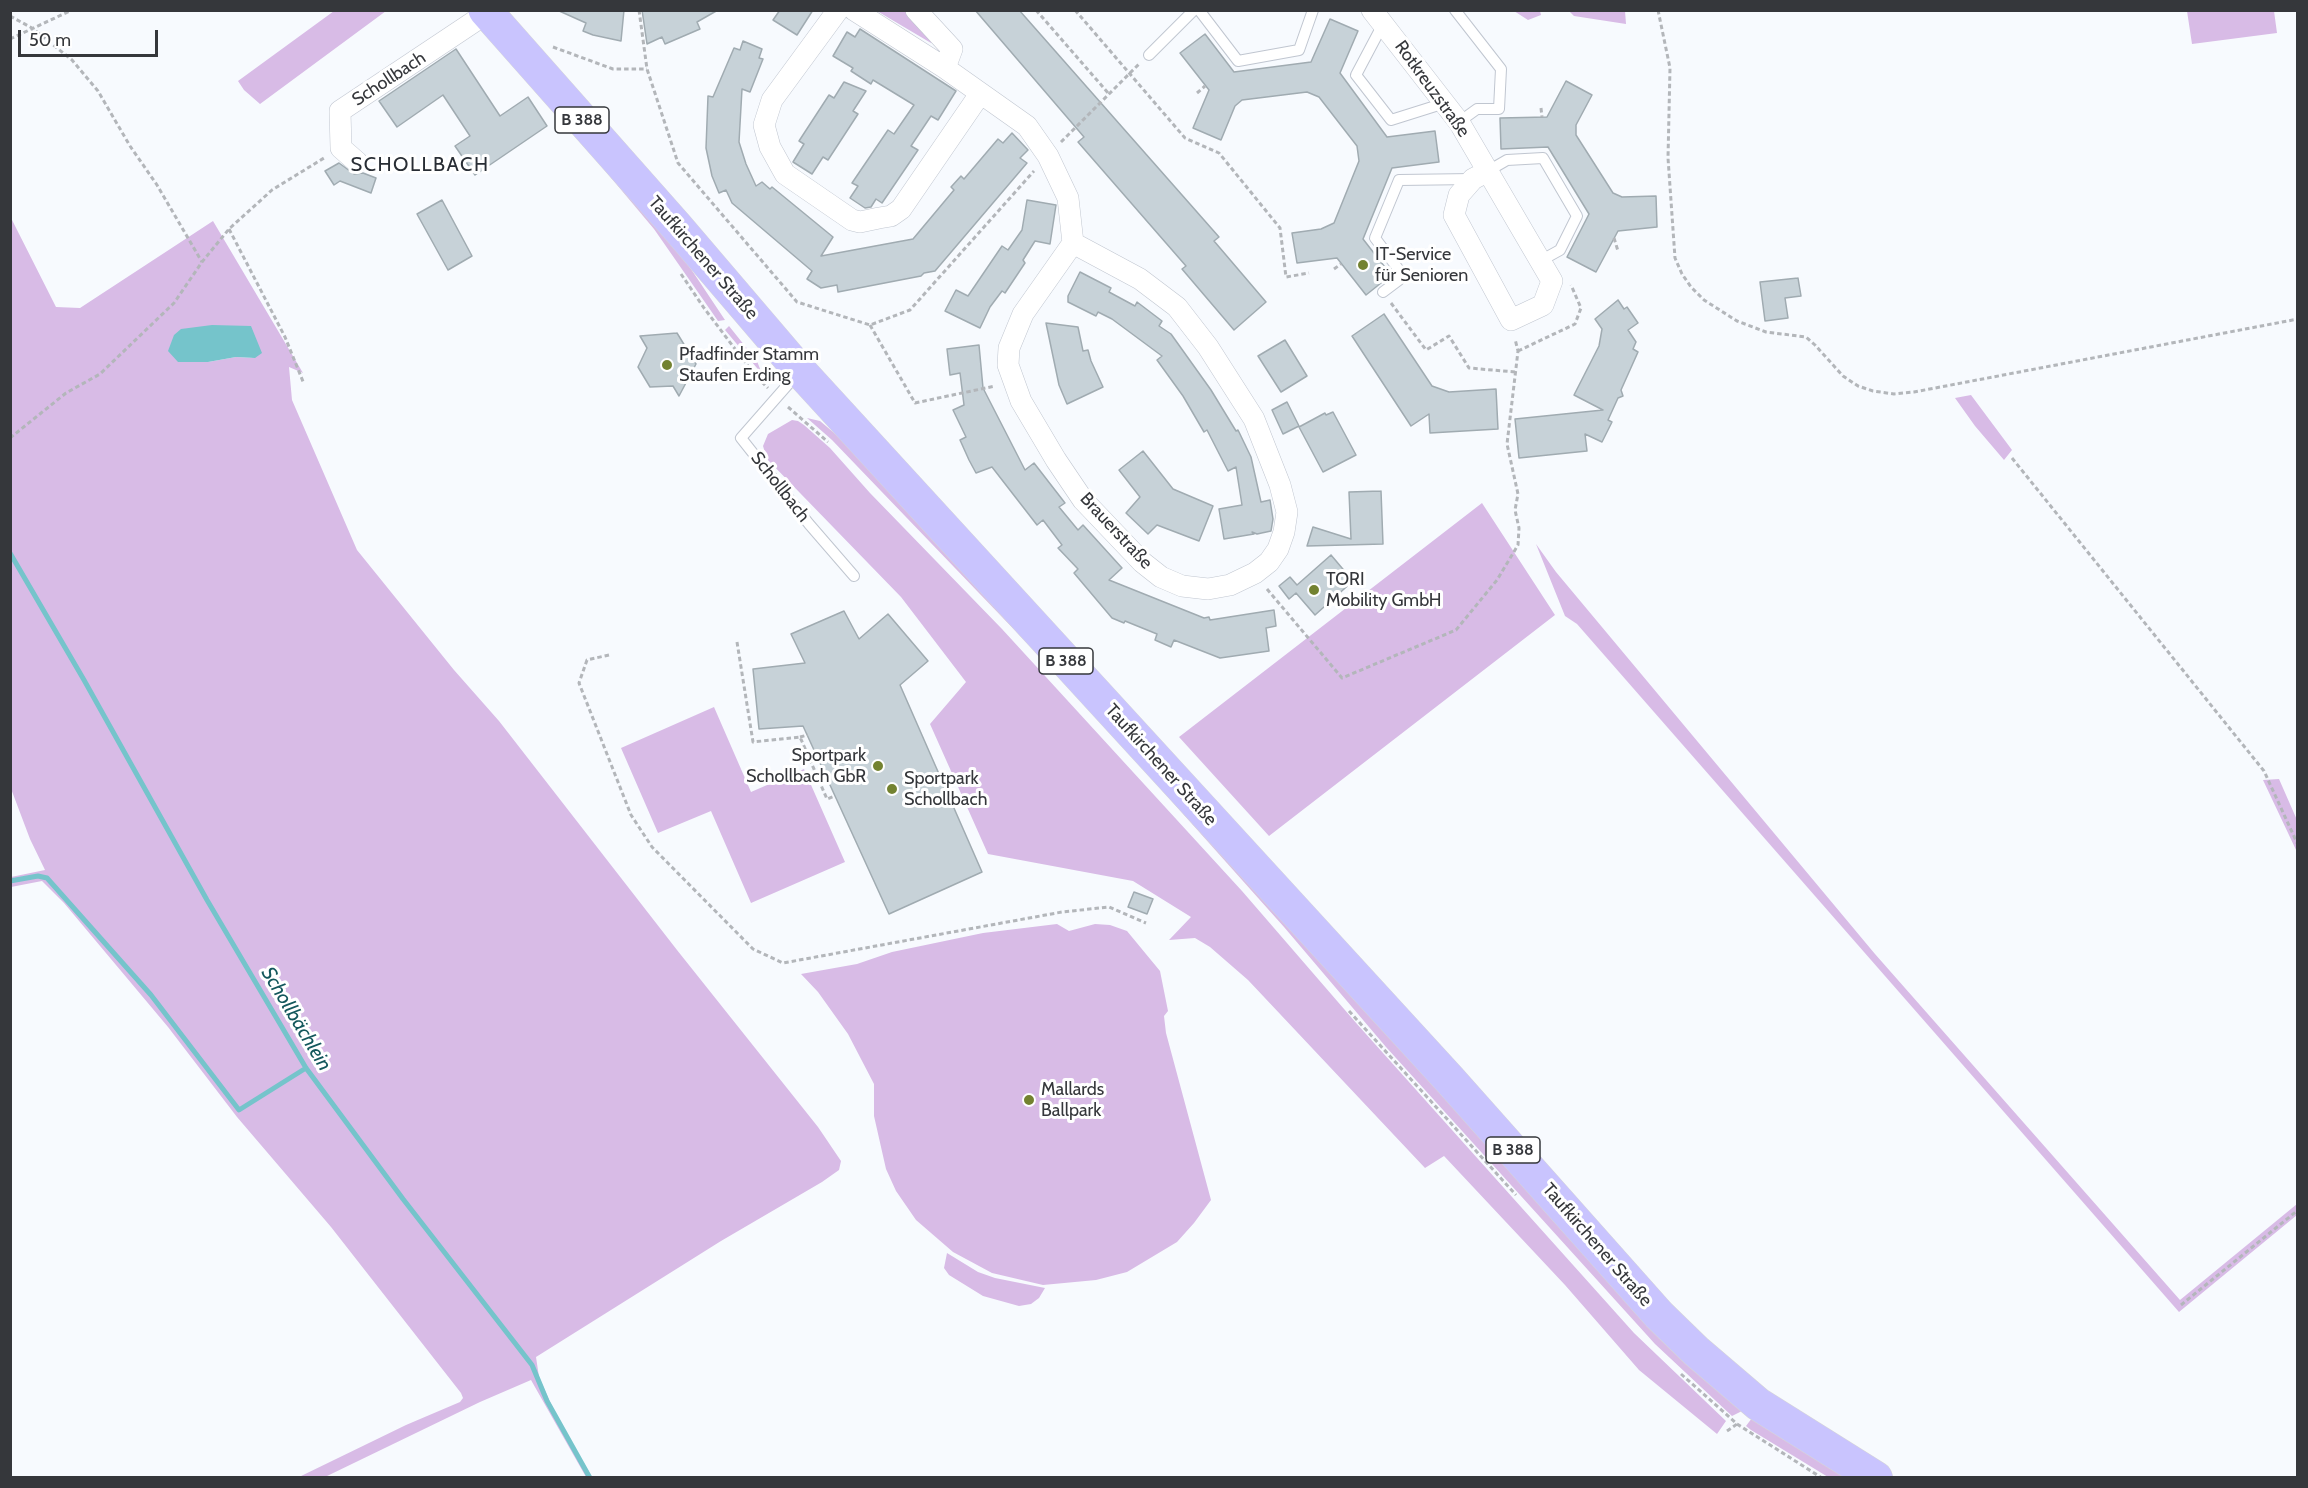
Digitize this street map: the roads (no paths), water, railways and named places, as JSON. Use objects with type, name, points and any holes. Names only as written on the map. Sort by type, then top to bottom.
[{"type":"main road","name":"Taufkirchener Straße","points":[[486,12],[677,227],[800,371],[1450,1080],[1659,1315],[1696,1352],[1758,1404],[1876,1478]]},
{"type":"street","points":[[838,10],[772,100],[764,125],[772,153],[785,174],[852,220],[860,222],[891,216],[901,209],[980,94]]},
{"type":"street","points":[[854,10],[945,68],[1027,126],[1048,156],[1068,198],[1073,243]]},
{"type":"street","points":[[916,10],[952,50],[945,68]]},
{"type":"street","name":"Schollbach","points":[[357,162],[341,148],[340,111],[486,12]]},
{"type":"street","name":"Rotkreuzstraße","points":[[1378,17],[1459,122],[1481,175],[1552,281],[1543,305],[1511,320],[1454,215],[1459,195],[1481,175]]},
{"type":"street","name":"Brauerstraße","points":[[1073,243],[1140,279],[1177,307],[1208,347],[1254,419],[1280,485],[1287,512],[1284,532],[1278,549],[1269,562],[1255,573],[1230,585],[1208,589],[1182,586],[1161,577],[1142,562],[1083,500],[1021,401],[1008,365],[1012,338],[1023,314],[1073,243]]},
{"type":"lane","points":[[1149,54],[1196,10],[1238,61],[1299,50],[1313,10]]},
{"type":"lane","points":[[1455,10],[1501,69],[1499,109],[1477,109],[1459,122]]},
{"type":"lane","points":[[1378,17],[1356,75],[1391,120],[1445,103]]},
{"type":"lane","points":[[1383,292],[1399,280],[1399,270],[1375,238],[1399,180],[1481,175],[1507,160],[1543,158],[1577,216],[1560,250],[1540,261]]},
{"type":"lane","name":"Schollbach","points":[[800,371],[741,438],[809,524],[854,576]]},
{"type":"water","points":[[212,325],[251,326],[262,353],[255,358],[236,357],[208,362],[178,362],[168,351],[174,335],[181,329]]},
{"type":"waterway","name":"Schollbächlein","points":[[10,553],[207,900],[306,1068],[403,1199],[532,1365],[547,1401],[590,1478]]},
{"type":"waterway","points":[[10,881],[38,876],[47,878],[151,995],[239,1110],[306,1068]]},
{"type":"place","name":"IT-Service für Senioren","points":[[1363,265]]},
{"type":"place","name":"Pfadfinder Stamm Staufen Erding","points":[[667,365]]},
{"type":"place","name":"TORI Mobility GmbH","points":[[1314,590]]},
{"type":"place","name":"Sportpark Schollbach GbR","points":[[878,766]]},
{"type":"place","name":"Sportpark Schollbach","points":[[892,789]]},
{"type":"place","name":"Mallards Ballpark","points":[[1029,1100]]},
{"type":"district","name":"SCHOLLBACH","points":[[420,165]]}]
